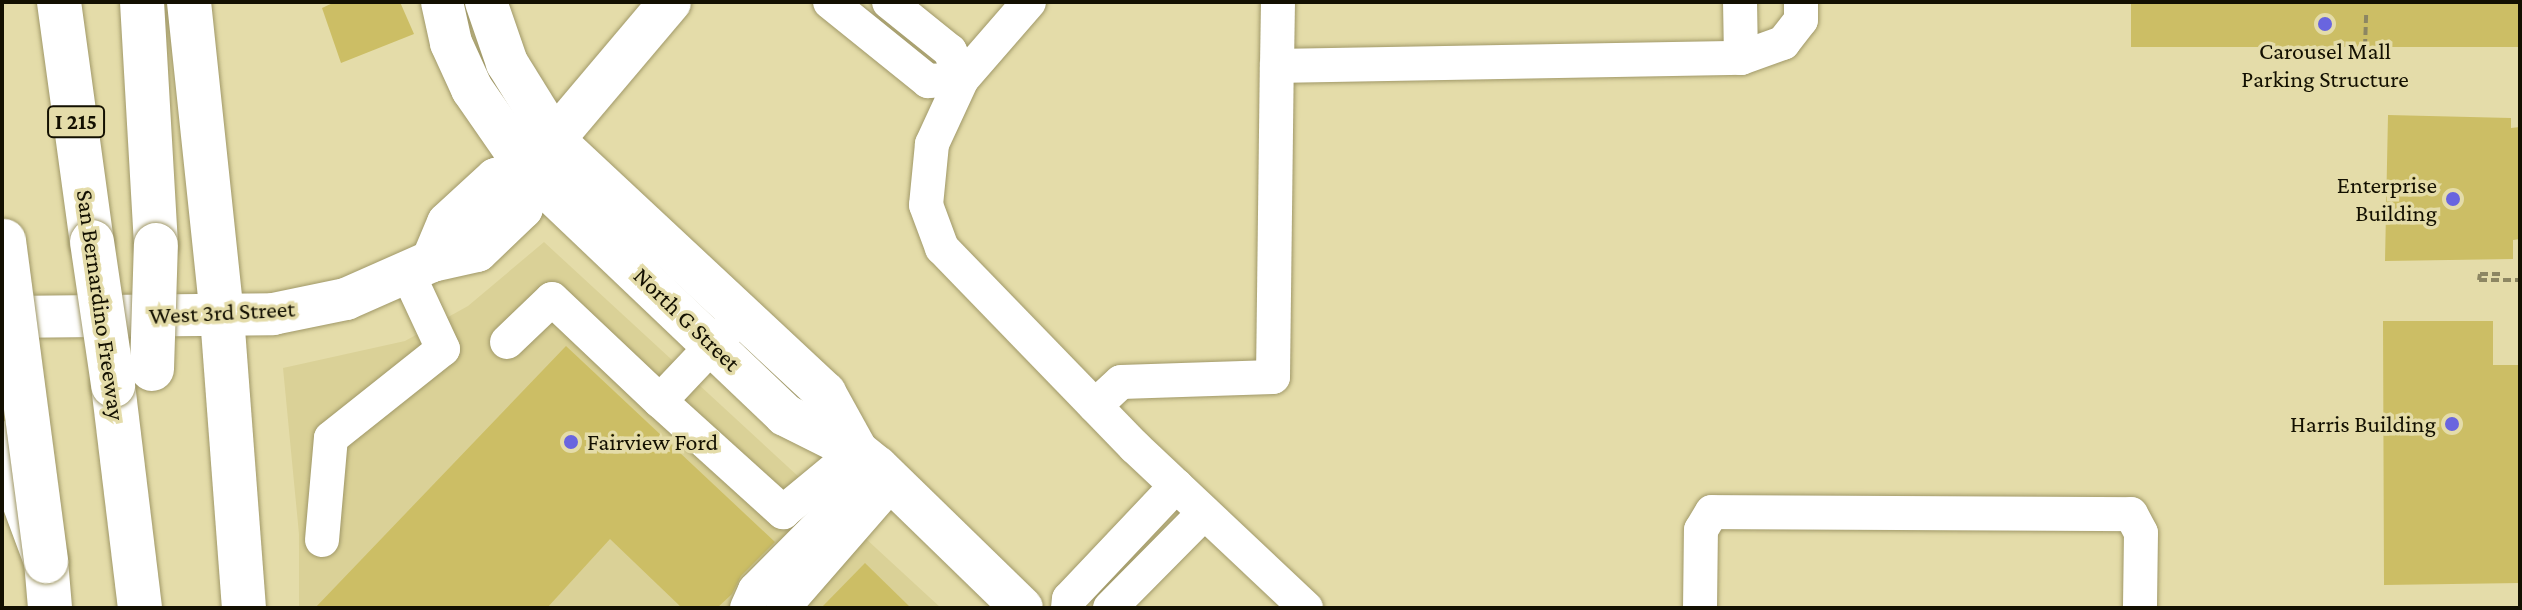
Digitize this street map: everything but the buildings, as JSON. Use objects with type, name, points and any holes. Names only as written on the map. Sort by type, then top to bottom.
[{"type":"highway","name":"San Bernardino Freeway","points":[[59,2],[92,242],[133,377],[121,443],[140,608]]},
{"type":"highway","points":[[133,377],[156,245],[142,2]]},
{"type":"highway","points":[[189,2],[222,316],[244,608]]},
{"type":"highway","points":[[3,233],[50,608]]},
{"type":"highway","points":[[2,443],[46,561]]},
{"type":"main road","points":[[442,2],[451,43],[472,89],[542,156]]},
{"type":"main road","points":[[486,2],[542,156]]},
{"type":"main road","points":[[420,268],[448,223],[486,188],[496,179],[542,156],[670,2]]},
{"type":"main road","name":"North G Street","points":[[542,156],[727,330],[825,393],[876,467],[1022,608]]},
{"type":"main road","name":"West 3rd Street","points":[[2,317],[273,314],[346,299],[420,268]]},
{"type":"lane","points":[[830,2],[928,81],[962,79]]},
{"type":"lane","points":[[889,2],[950,51],[962,79]]},
{"type":"lane","points":[[1029,2],[962,79],[932,144],[925,181],[926,205],[942,248],[1095,406],[1306,608]]},
{"type":"lane","points":[[1095,406],[1121,382],[1273,377],[1278,2]]},
{"type":"lane","points":[[1740,2],[1741,58]]},
{"type":"lane","points":[[1277,66],[1741,58],[1783,43],[1801,20],[1801,2]]},
{"type":"lane","points":[[322,540],[331,438],[443,349],[420,268]]},
{"type":"lane","points":[[507,342],[552,299],[783,512],[876,467]]},
{"type":"lane","points":[[660,401],[727,330]]},
{"type":"lane","points":[[747,608],[755,590],[876,467]]},
{"type":"lane","points":[[783,608],[876,467]]},
{"type":"lane","points":[[1068,608],[1069,599],[1176,486]]},
{"type":"lane","points":[[1700,608],[1701,530],[1712,512],[2131,514],[2141,533],[2140,608]]},
{"type":"lane","points":[[1110,608],[1204,513]]},
{"type":"path","points":[[2365,47],[2366,13]]},
{"type":"path","points":[[2503,274],[2480,274],[2479,280],[2520,280]]},
{"type":"shaded area","points":[[544,242],[941,608],[299,608],[299,534],[283,368],[405,341],[468,306]]},
{"type":"place","name":"Carousel Mall Parking Structure","points":[[2325,24]]},
{"type":"place","name":"Enterprise Building","points":[[2453,199]]},
{"type":"place","name":"Harris Building","points":[[2452,424]]},
{"type":"place","name":"Fairview Ford","points":[[571,442]]}]
